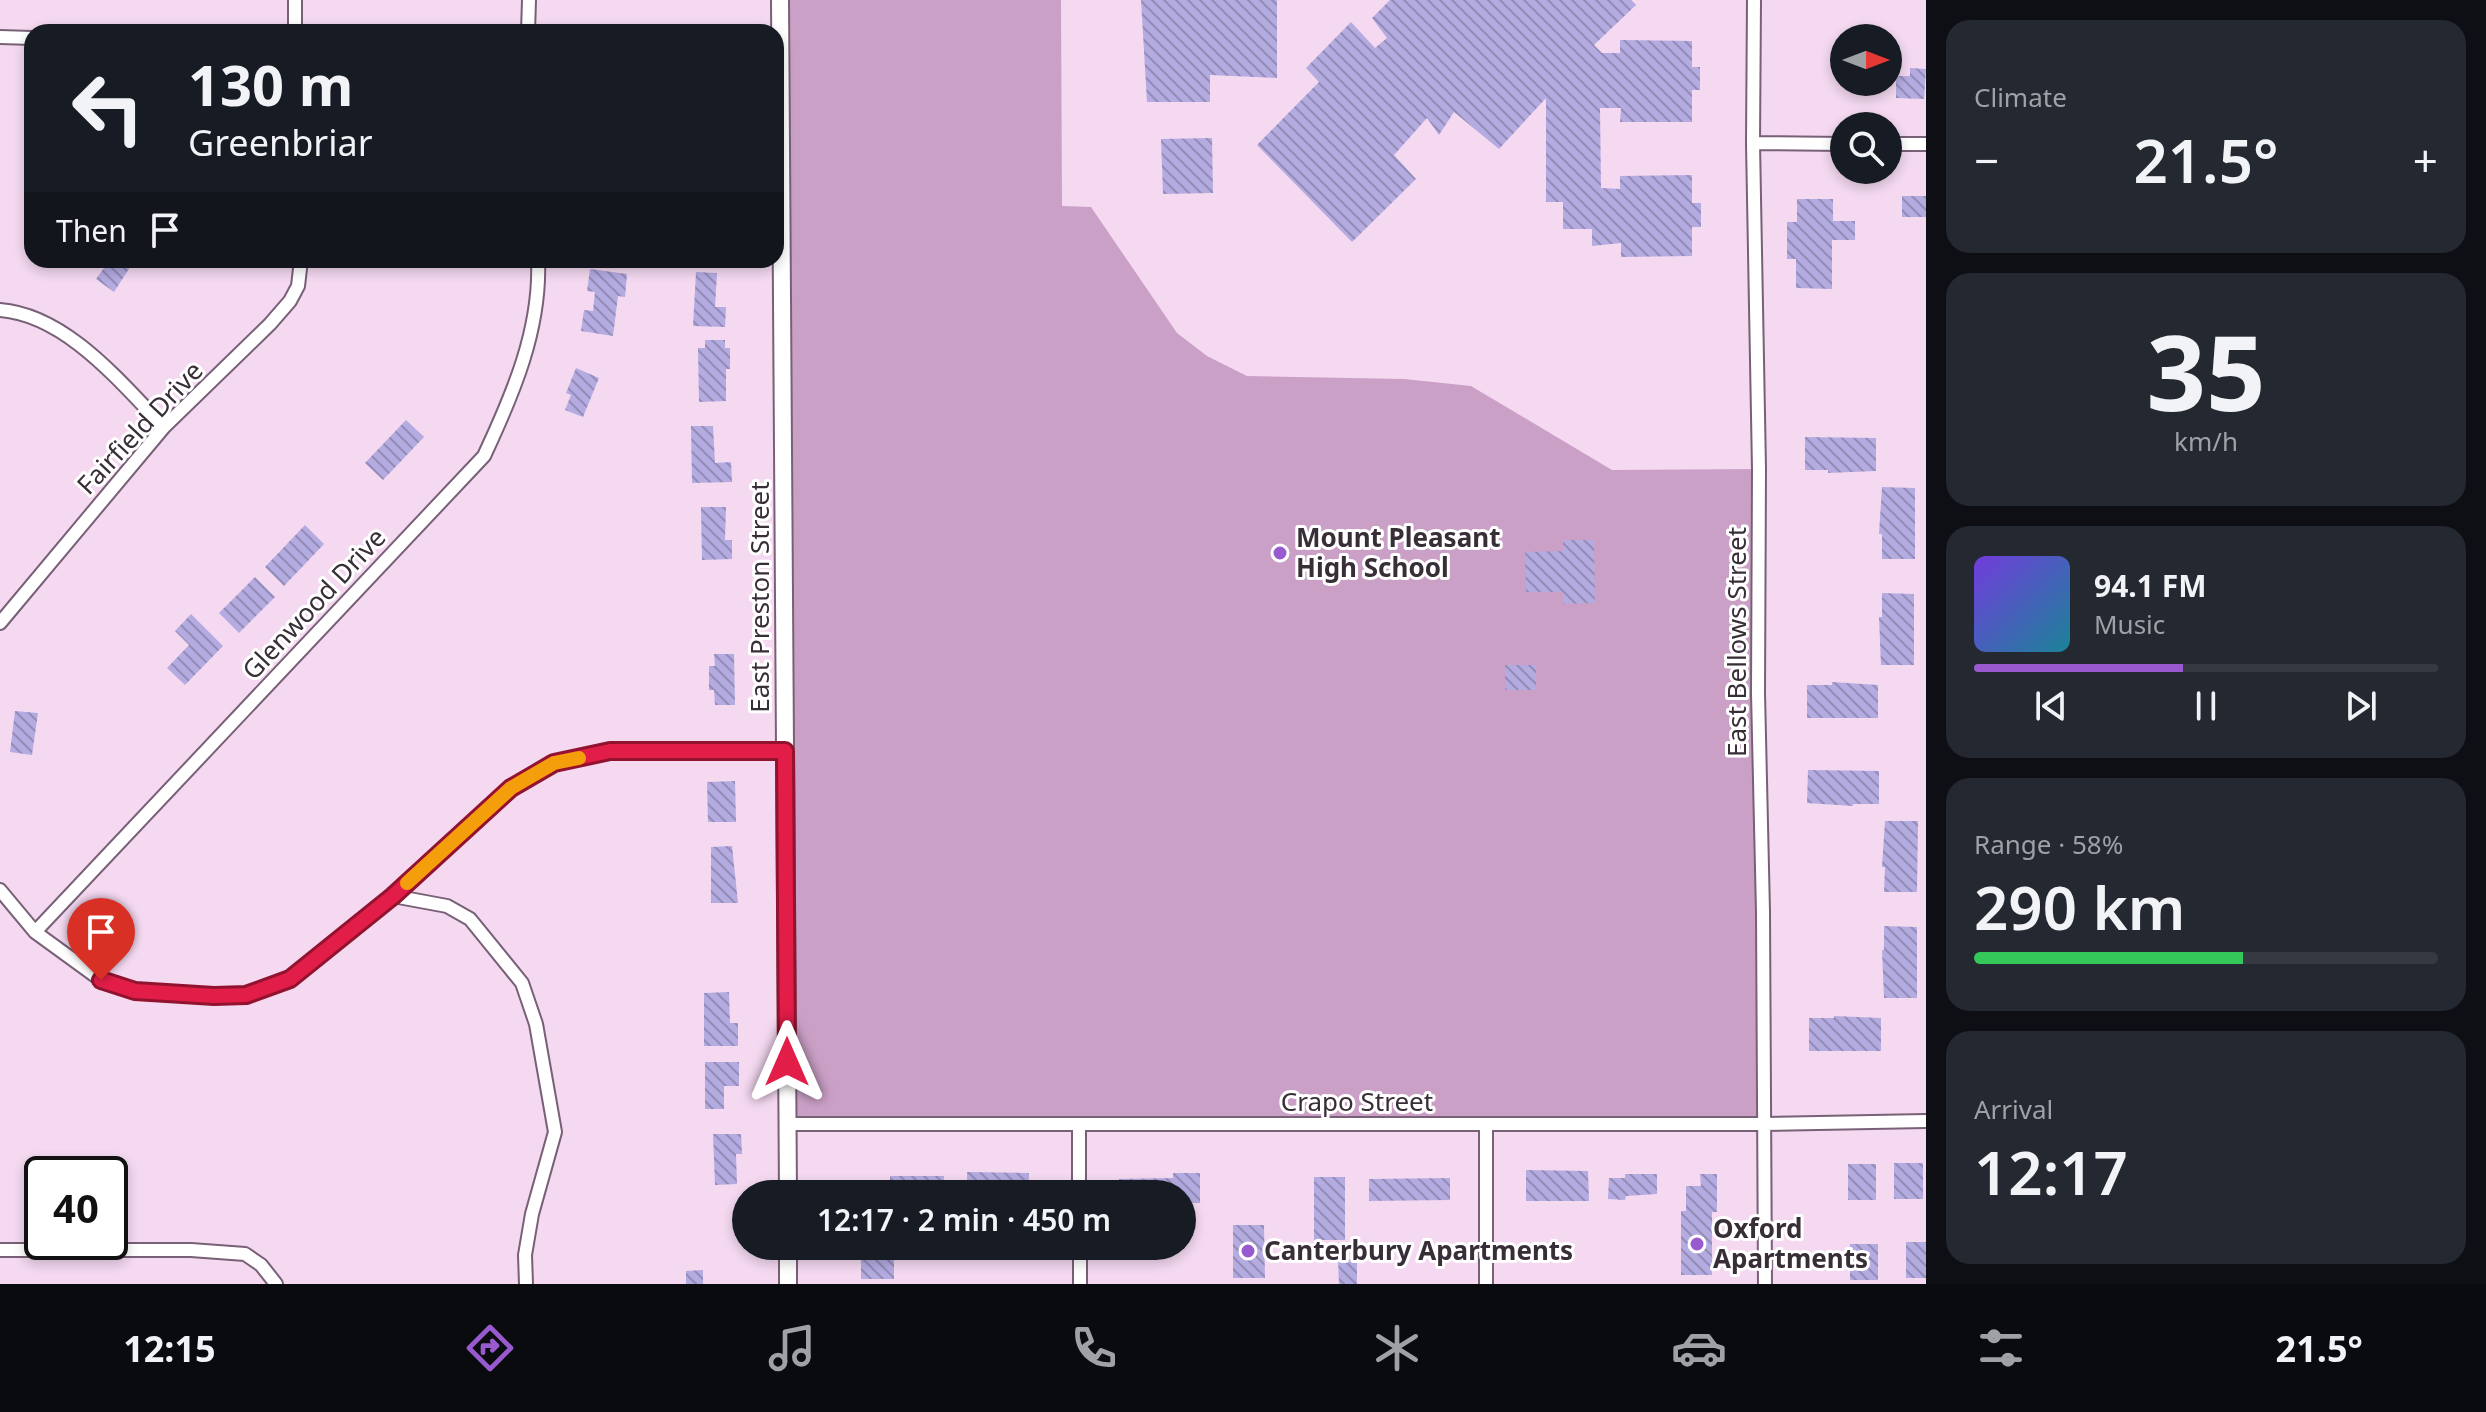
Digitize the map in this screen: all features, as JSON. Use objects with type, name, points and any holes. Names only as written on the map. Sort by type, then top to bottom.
[{"type":"street","points":[[295,0],[295,24]]},
{"type":"street","points":[[528,24],[529,0]]},
{"type":"street","name":"East Preston Street","points":[[779,24],[780,0]]},
{"type":"street","name":"East Bellows Street","points":[[1754,0],[1765,1284]]},
{"type":"street","points":[[0,37],[24,38]]},
{"type":"street","points":[[1753,143],[1830,144]]},
{"type":"street","points":[[1902,144],[1926,144]]},
{"type":"street","name":"Fairfield Drive","points":[[0,623],[164,427],[290,301],[298,286],[300,268]]},
{"type":"street","name":"Glenwood Drive","points":[[35,932],[484,456],[527,352],[539,283],[538,268]]},
{"type":"street","name":"East Preston Street","points":[[780,268],[788,1180]]},
{"type":"street","points":[[0,310],[40,319],[96,358],[164,427]]},
{"type":"street","points":[[0,890],[35,932],[101,980],[135,991],[172,995],[246,995],[290,979],[393,896],[511,788],[554,763],[610,751],[785,751]]},
{"type":"street","points":[[393,896],[447,906],[470,919],[522,983],[536,1024],[555,1132],[532,1214],[525,1255],[526,1284]]},
{"type":"street","name":"Crapo Street","points":[[787,1124],[1764,1124],[1926,1121]]},
{"type":"street","points":[[1486,1124],[1486,1284]]},
{"type":"street","points":[[1079,1125],[1079,1180]]},
{"type":"street","points":[[0,1250],[191,1250],[245,1254],[261,1265],[276,1284]]},
{"type":"street","points":[[788,1260],[788,1284]]},
{"type":"street","points":[[1080,1260],[1080,1284]]},
{"type":"shaded area","name":"Mount Pleasant High School","points":[[780,0],[1061,0],[1062,206],[1091,207],[1177,333],[1207,356],[1247,376],[1404,379],[1471,386],[1612,470],[1759,469],[1764,1124],[787,1124],[782,268],[784,24],[780,24]]},
{"type":"building","points":[[1141,0],[1277,0],[1277,78],[1210,75],[1210,102],[1147,102]]},
{"type":"building","points":[[1390,0],[1631,0],[1636,5],[1594,45],[1602,53],[1620,53],[1620,40],[1692,41],[1692,67],[1700,67],[1700,90],[1692,90],[1692,122],[1620,122],[1621,108],[1600,108],[1601,188],[1620,189],[1620,176],[1692,175],[1692,203],[1701,203],[1701,227],[1692,227],[1692,256],[1621,257],[1621,243],[1592,246],[1592,229],[1563,229],[1563,202],[1546,202],[1546,98],[1499,149],[1454,112],[1439,135],[1427,118],[1394,155],[1416,179],[1352,242],[1257,145],[1319,82],[1306,68],[1351,22],[1375,48],[1387,38],[1372,18]]},
{"type":"building","points":[[1910,68],[1926,69],[1924,99],[1896,98],[1902,96],[1902,76],[1910,76]]},
{"type":"building","points":[[1212,138],[1213,193],[1163,194],[1161,139]]},
{"type":"building","points":[[1902,196],[1926,196],[1926,217],[1902,217]]},
{"type":"building","points":[[1797,199],[1833,199],[1833,221],[1855,221],[1855,240],[1832,240],[1832,289],[1796,288],[1796,259],[1787,259],[1787,222],[1797,222]]},
{"type":"building","points":[[104,268],[129,268],[114,292],[96,279]]},
{"type":"building","points":[[590,269],[627,274],[625,297],[618,296],[613,336],[581,331],[584,310],[593,311],[595,292],[587,291]]},
{"type":"building","points":[[696,272],[717,273],[715,307],[726,307],[725,327],[693,326]]},
{"type":"building","points":[[705,340],[725,340],[725,348],[730,348],[730,369],[726,369],[726,401],[699,402],[698,348],[705,348]]},
{"type":"building","points":[[576,368],[599,378],[583,417],[565,410],[571,395],[566,393]]},
{"type":"building","points":[[406,420],[424,437],[383,480],[365,463]]},
{"type":"building","points":[[691,426],[713,426],[715,463],[731,462],[732,482],[692,483]]},
{"type":"building","points":[[1805,437],[1876,438],[1876,471],[1828,473],[1828,470],[1805,470]]},
{"type":"building","points":[[1882,487],[1915,488],[1915,559],[1882,559],[1882,534],[1879,534]]},
{"type":"building","points":[[701,507],[726,507],[725,540],[732,540],[732,559],[702,560]]},
{"type":"building","points":[[305,525],[324,544],[284,586],[265,567]]},
{"type":"building","points":[[1563,540],[1594,540],[1595,603],[1564,604],[1563,592],[1526,592],[1525,552],[1563,551]]},
{"type":"building","points":[[255,577],[275,597],[239,633],[219,613]]},
{"type":"building","points":[[1882,593],[1914,594],[1914,665],[1881,665],[1879,617],[1882,617]]},
{"type":"building","points":[[191,614],[223,646],[185,685],[167,668],[189,645],[175,631]]},
{"type":"building","points":[[714,654],[734,654],[735,705],[715,705],[714,690],[709,690],[709,666],[715,666]]},
{"type":"building","points":[[1505,665],[1536,665],[1536,690],[1505,690]]},
{"type":"building","points":[[1832,682],[1878,685],[1878,718],[1807,718],[1807,685],[1832,685]]},
{"type":"building","points":[[15,711],[38,713],[32,755],[10,752]]},
{"type":"building","points":[[1808,770],[1879,771],[1879,804],[1807,803]]},
{"type":"building","points":[[735,781],[736,822],[708,822],[707,782]]},
{"type":"building","points":[[1885,821],[1918,821],[1917,892],[1884,892]]},
{"type":"building","points":[[732,846],[738,903],[711,903],[711,847]]},
{"type":"building","points":[[1884,926],[1917,927],[1917,998],[1884,998]]},
{"type":"building","points":[[729,992],[730,1023],[738,1023],[738,1046],[704,1046],[704,993]]},
{"type":"building","points":[[1809,1018],[1881,1018],[1881,1051],[1809,1051]]},
{"type":"building","points":[[705,1062],[739,1062],[739,1086],[724,1086],[724,1109],[705,1109]]},
{"type":"building","points":[[713,1134],[741,1134],[742,1154],[736,1154],[737,1180],[732,1180],[732,1184],[715,1185]]},
{"type":"building","points":[[1894,1163],[1923,1163],[1923,1199],[1894,1199]]},
{"type":"building","points":[[1848,1164],[1876,1164],[1876,1200],[1848,1200]]},
{"type":"building","points":[[1526,1170],[1588,1171],[1589,1201],[1526,1201]]},
{"type":"building","points":[[967,1172],[1029,1173],[1029,1180],[967,1180]]},
{"type":"building","points":[[1173,1173],[1200,1173],[1200,1203],[1196,1203],[1196,1180],[1119,1180],[1119,1179],[1173,1178]]},
{"type":"building","name":"Oxford Apartments","points":[[1625,1174],[1657,1174],[1657,1194],[1626,1196],[1625,1200],[1608,1199],[1609,1178],[1625,1178]]},
{"type":"building","name":"Oxford Apartments","points":[[1700,1174],[1717,1174],[1717,1212],[1712,1212],[1712,1275],[1681,1275],[1681,1211],[1686,1211],[1686,1186],[1701,1186]]},
{"type":"building","points":[[890,1176],[944,1176],[944,1180],[890,1180]]},
{"type":"building","points":[[1314,1177],[1345,1177],[1345,1240],[1314,1240]]},
{"type":"building","points":[[1450,1178],[1450,1200],[1369,1201],[1369,1179]]},
{"type":"building","name":"Canterbury Apartments","points":[[1233,1225],[1264,1225],[1265,1278],[1233,1278]]},
{"type":"building","points":[[1906,1242],[1926,1242],[1926,1278],[1906,1278]]},
{"type":"building","points":[[1850,1244],[1878,1244],[1878,1280],[1850,1280]]},
{"type":"building","points":[[1338,1259],[1357,1260],[1357,1284],[1339,1284]]},
{"type":"building","points":[[861,1260],[894,1260],[894,1279],[861,1279]]},
{"type":"building","points":[[703,1270],[703,1284],[686,1284],[686,1271]]},
{"type":"slow traffic","points":[[407,883],[511,788],[554,763],[579,758]]},
{"type":"place","name":"Mount Pleasant High School","points":[[1280,553]]},
{"type":"place","name":"Oxford Apartments","points":[[1697,1244]]},
{"type":"place","name":"Canterbury Apartments","points":[[1248,1251]]},
{"type":"route","points":[[101,980],[135,991],[214,996],[246,995],[290,979],[393,896],[511,788],[554,763],[610,751],[785,751],[787,1062]]}]
